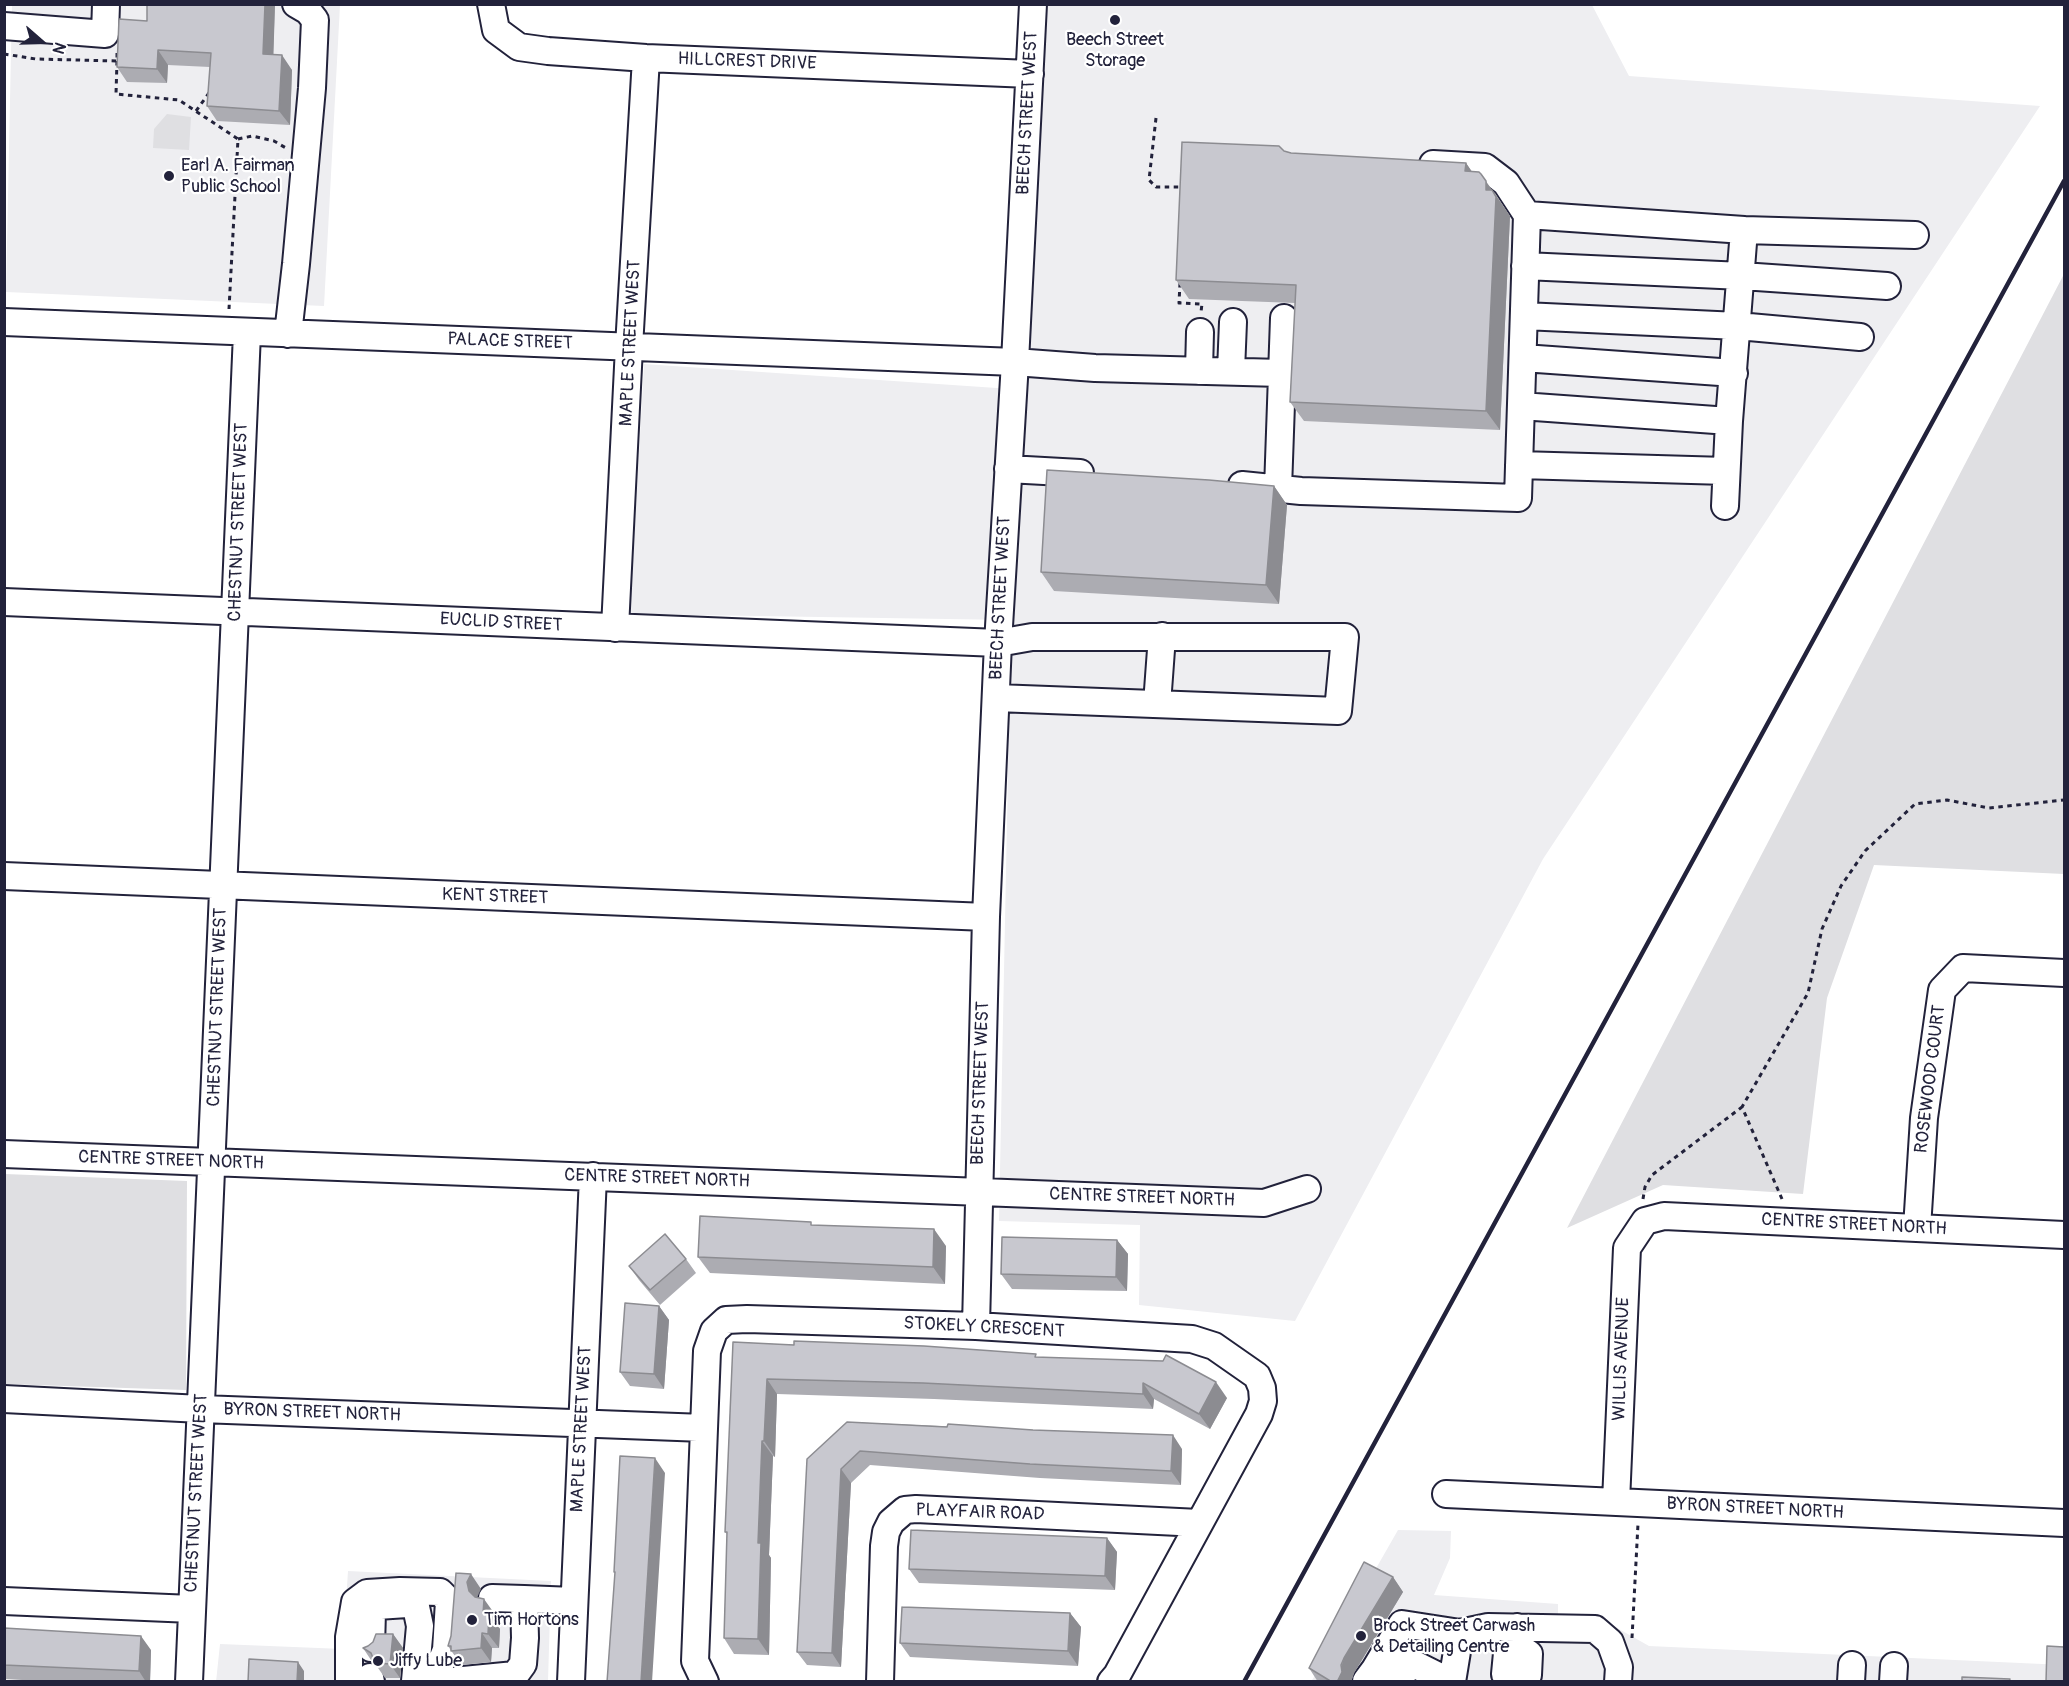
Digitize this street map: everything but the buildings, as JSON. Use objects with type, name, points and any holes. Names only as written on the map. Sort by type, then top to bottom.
[{"type":"street","points":[[4,26],[105,34],[106,4]]},
{"type":"street","points":[[288,334],[305,159],[315,20],[308,11],[296,4]]},
{"type":"street","name":"HILLCREST DRIVE","points":[[491,4],[496,30],[519,47],[548,51],[646,58],[1030,74]]},
{"type":"street","name":"BEECH STREET WEST","points":[[976,1326],[977,1191],[986,917],[998,643],[1033,4]]},
{"type":"street","name":"MAPLE STREET WEST","points":[[615,628],[646,58]]},
{"type":"street","points":[[1218,483],[1278,489],[1518,498],[1527,215],[1506,183],[1485,167],[1407,163]]},
{"type":"street","points":[[1527,215],[1744,230],[1915,235]]},
{"type":"street","points":[[1725,506],[1729,421],[1744,230]]},
{"type":"street","points":[[1525,266],[1742,276],[1887,286]]},
{"type":"street","points":[[1524,316],[1738,326],[1860,337]]},
{"type":"street","points":[[1278,489],[1284,318]]},
{"type":"street","name":"PALACE STREET","points":[[4,322],[1015,362],[1095,368],[1281,373]]},
{"type":"street","points":[[1231,371],[1233,322]]},
{"type":"street","name":"CHESTNUT STREET WEST","points":[[189,1682],[222,885],[236,611],[237,332]]},
{"type":"street","points":[[1198,371],[1200,332]]},
{"type":"street","points":[[1522,358],[1734,373]]},
{"type":"street","points":[[1521,406],[1729,421]]},
{"type":"street","points":[[1519,465],[1726,471]]},
{"type":"street","points":[[1008,469],[1105,475]]},
{"type":"street","name":"EUCLID STREET","points":[[4,602],[998,643],[1032,637],[1345,637],[1338,711],[1157,704]]},
{"type":"street","points":[[996,698],[1157,704],[1162,636]]},
{"type":"street","name":"KENT STREET","points":[[4,876],[986,917]]},
{"type":"street","name":"ROSEWOOD COURT","points":[[1917,1228],[1924,1118],[1942,990],[1963,968],[2064,973]]},
{"type":"street","name":"CENTRE STREET NORTH","points":[[4,1154],[1264,1203],[1307,1189]]},
{"type":"street","name":"MAPLE STREET WEST","points":[[571,1682],[593,1176]]},
{"type":"street","name":"CENTRE STREET NORTH","points":[[1643,1214],[2064,1235]]},
{"type":"street","name":"WILLIS AVENUE","points":[[1616,1502],[1627,1248],[1643,1214]]},
{"type":"street","name":"STOKELY CRESCENT","points":[[705,1682],[695,1661],[707,1351],[714,1331],[726,1320],[976,1326],[1192,1339],[1214,1346],[1257,1376],[1262,1388],[1263,1401],[1259,1414],[1117,1675],[1111,1682]]},
{"type":"street","name":"BYRON STREET NORTH","points":[[4,1398],[201,1409],[704,1428]]},
{"type":"street","name":"BYRON STREET NORTH","points":[[1446,1494],[2064,1523]]},
{"type":"street","name":"PLAYFAIR ROAD","points":[[880,1682],[886,1532],[891,1522],[905,1510],[1199,1523]]},
{"type":"street","points":[[363,1680],[349,1637],[355,1602],[367,1593],[440,1592],[448,1601],[446,1650],[433,1682]]},
{"type":"street","points":[[492,1598],[573,1601]]},
{"type":"street","points":[[443,1682],[515,1675],[523,1664],[524,1599]]},
{"type":"street","points":[[4,1601],[192,1609]]},
{"type":"street","points":[[370,1648],[372,1611],[377,1606],[407,1604],[416,1607],[420,1626],[416,1681]]},
{"type":"street","points":[[1376,1667],[1402,1624],[1460,1633],[1488,1627],[1517,1636],[1595,1629],[1610,1642],[1619,1667],[1618,1682]]},
{"type":"street","points":[[1376,1667],[1451,1682],[1460,1633]]},
{"type":"street","points":[[1516,1674],[1517,1636]]},
{"type":"street","points":[[1376,1667],[1402,1682]]},
{"type":"path","points":[[117,61],[116,93],[179,100],[238,139],[252,136],[274,141],[305,159]]},
{"type":"path","points":[[196,111],[212,89]]},
{"type":"path","points":[[1156,118],[1149,180],[1156,187],[1183,187]]},
{"type":"path","points":[[237,332],[238,139]]},
{"type":"path","points":[[1180,279],[1179,303],[1202,304],[1200,332]]},
{"type":"path","points":[[1643,1214],[1645,1187],[1652,1175],[1742,1107],[1808,993],[1822,929],[1841,886],[1865,851],[1915,804],[1947,800],[1989,808],[2064,800]]},
{"type":"path","points":[[1742,1107],[1782,1200]]},
{"type":"path","points":[[1632,1647],[1639,1516]]},
{"type":"shaded area","name":"Earl A. Fairman Public School","points":[[12,5],[340,5],[324,306],[6,292]]},
{"type":"shaded area","points":[[1046,5],[1592,5],[1629,76],[2040,106],[1543,859],[1295,1321],[1139,1305],[1140,1225],[999,1221],[1011,620],[630,614],[644,364],[1026,390]]},
{"type":"shaded area","points":[[167,114],[191,117],[189,150],[153,148],[154,129]]},
{"type":"shaded area","points":[[2064,274],[2064,874],[1874,865],[1827,998],[1803,1194],[1663,1185],[1567,1228]]},
{"type":"shaded area","points":[[5,1174],[187,1181],[186,1390],[5,1384]]},
{"type":"shaded area","points":[[1398,1530],[1451,1531],[1450,1558],[1434,1595],[1558,1604],[1558,1618],[1610,1624],[1649,1646],[2064,1665],[2064,1682],[1311,1682]]},
{"type":"shaded area","points":[[348,1571],[551,1581],[548,1681],[216,1682],[220,1644],[343,1649]]},
{"type":"railway","points":[[1244,1682],[2064,181]]},
{"type":"place","name":"Beech Street Storage","points":[[1115,20]]},
{"type":"place","name":"Earl A. Fairman Public School","points":[[169,176]]},
{"type":"place","name":"Tim Hortons","points":[[472,1620]]},
{"type":"place","name":"Brock Street Carwash & Detailing Centre","points":[[1361,1636]]},
{"type":"place","name":"Jiffy Lube","points":[[378,1661]]}]
